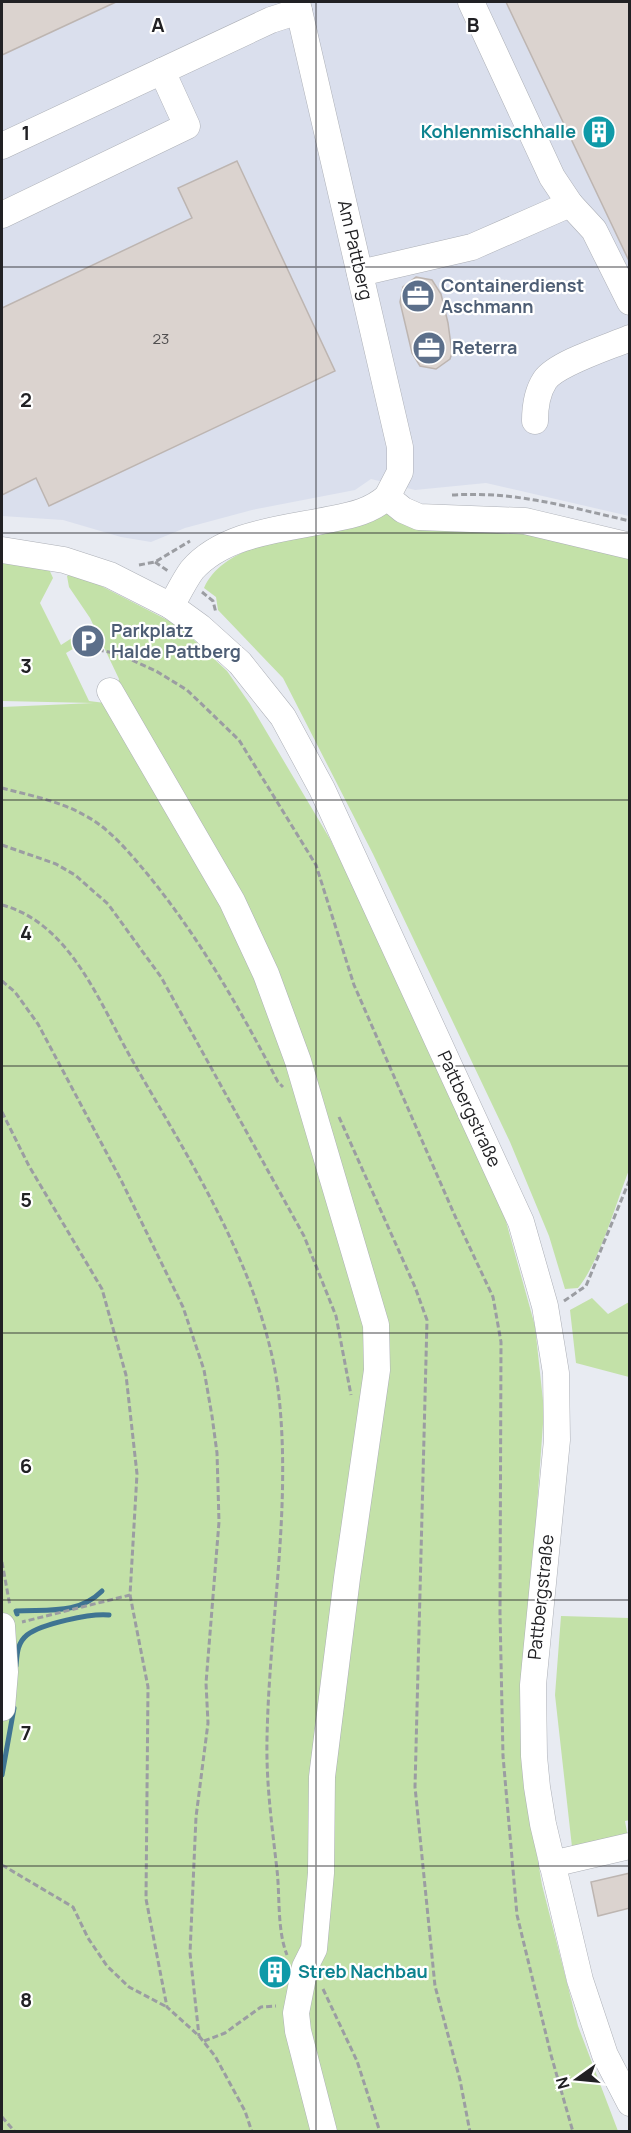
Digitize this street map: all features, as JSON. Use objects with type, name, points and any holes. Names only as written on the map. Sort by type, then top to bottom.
[{"type":"street","points":[[471,2],[552,177],[570,204],[594,230],[630,303]]},
{"type":"street","points":[[2,146],[298,6]]},
{"type":"street","name":"Am Pattberg","points":[[298,6],[400,447],[400,472],[387,497]]},
{"type":"street","points":[[2,215],[187,126],[162,71]]},
{"type":"street","points":[[360,273],[472,247],[570,204]]},
{"type":"street","points":[[535,421],[539,393],[546,378],[564,367],[630,338]]},
{"type":"street","points":[[171,606],[185,581],[204,559],[222,547],[258,534],[357,514],[378,505],[387,497],[403,510],[419,517],[525,521],[630,546]]},
{"type":"street","name":"Pattbergstraße","points":[[2,552],[45,556],[83,566],[110,575],[171,606],[200,627],[240,663],[283,717],[322,789],[520,1222],[545,1306],[556,1373],[557,1440],[535,1653],[532,1715],[536,1777],[552,1864],[589,2011],[605,2055],[630,2103]]},
{"type":"street","points":[[110,691],[232,901],[266,974],[298,1061],[307,1099],[337,1188],[376,1325],[377,1370],[347,1578],[322,1777],[321,1873],[314,1950],[305,1967],[307,1991],[296,2013],[298,2031],[324,2132]]},
{"type":"street","points":[[2,1626],[5,1672],[2,1708]]},
{"type":"street","points":[[552,1864],[630,1846]]},
{"type":"path","points":[[154,562],[213,601],[218,619]]},
{"type":"path","points":[[89,648],[119,654],[187,690],[239,740],[316,864],[354,985],[493,1297],[501,1342],[500,1613],[503,1756],[517,1915],[551,2055],[573,2132]]},
{"type":"path","points":[[2,789],[83,814],[118,842],[154,882],[196,938],[241,1010],[278,1082],[288,1091],[307,1099]]},
{"type":"path","points":[[2,845],[56,864],[90,889],[108,904],[161,977],[304,1236],[336,1316],[352,1403]]},
{"type":"path","points":[[2,905],[40,924],[56,936],[90,986],[230,1237],[250,1281],[264,1324],[280,1404],[283,1446],[282,1514],[266,1778],[285,1950],[307,1991],[357,2061],[380,2132]]},
{"type":"path","points":[[2,981],[15,992],[39,1024],[168,1274],[194,1338],[210,1405],[217,1453],[219,1522],[206,1683],[208,1723],[196,1817],[192,1876],[190,1953],[200,2036]]},
{"type":"path","points":[[2,1112],[29,1166],[102,1289],[126,1375],[137,1474],[130,1595],[148,1686],[146,1899],[167,2007]]},
{"type":"path","points":[[336,1112],[415,1287],[427,1320],[415,1787],[435,1986],[460,2080],[470,2132]]},
{"type":"path","points":[[559,1293],[562,1302],[586,1286],[630,1179]]},
{"type":"path","points":[[2,1562],[10,1611],[2,1626]]},
{"type":"path","points":[[2,1626],[130,1595]]},
{"type":"path","points":[[2,1865],[73,1907],[97,1953],[108,1966],[129,1987],[167,2007],[200,2036],[230,2080],[252,2132]]},
{"type":"path","points":[[204,2041],[225,2033],[261,2007],[307,1991]]},
{"type":"path","points":[[2,2117],[15,2132]]},
{"type":"shaded area","points":[[2,2],[629,2],[629,516],[486,483],[415,490],[371,479],[355,490],[252,510],[185,528],[151,542],[121,537],[63,520],[2,516]]},
{"type":"green space","points":[[388,513],[510,528],[629,557],[629,1170],[600,1248],[578,1288],[565,1289],[549,1236],[510,1142],[373,854],[283,678],[218,610],[216,597],[204,588],[217,570],[236,556],[260,546],[286,538],[366,521]]},
{"type":"green space","points":[[2,558],[48,567],[53,578],[40,603],[61,645],[75,636],[78,646],[66,653],[89,701],[105,703],[118,687],[119,679],[90,618],[69,587],[67,576],[74,572],[179,626],[227,671],[250,704],[330,839],[430,1045],[502,1207],[535,1326],[544,1410],[524,1685],[526,1790],[542,1885],[578,2026],[618,2131],[2,2131],[2,707],[94,703],[2,701]]},
{"type":"green space","points":[[592,1298],[608,1314],[629,1302],[629,1377],[576,1363],[570,1310]]},
{"type":"green space","points":[[561,1616],[629,1618],[630,1820],[625,1821],[628,1838],[572,1847],[555,1695]]},
{"type":"building","points":[[2,2],[116,2],[2,55]]},
{"type":"building","name":"Kohlenmischhalle","points":[[506,2],[630,2],[630,263]]},
{"type":"building","points":[[237,161],[335,371],[49,506],[36,478],[2,495],[2,308],[192,218],[178,188]]},
{"type":"building","points":[[416,277],[432,280],[441,294],[448,323],[452,353],[450,359],[436,369],[420,366],[412,353],[400,302],[403,287]]},
{"type":"building","points":[[630,1873],[630,1908],[598,1916],[591,1882]]},
{"type":"waterway","points":[[17,1614],[16,1611],[72,1607],[93,1599],[102,1591]]},
{"type":"waterway","points":[[16,1666],[21,1642],[34,1631],[66,1620],[109,1615]]},
{"type":"waterway","points":[[2,1775],[14,1708]]},
{"type":"place","name":"Kohlenmischhalle","points":[[599,132]]},
{"type":"place","name":"Containerdienst Aschmann","points":[[418,296]]},
{"type":"place","name":"Reterra","points":[[429,348]]},
{"type":"place","name":"Parkplatz Halde Pattberg","points":[[88,641]]},
{"type":"place","name":"Streb Nachbau","points":[[275,1972]]}]
